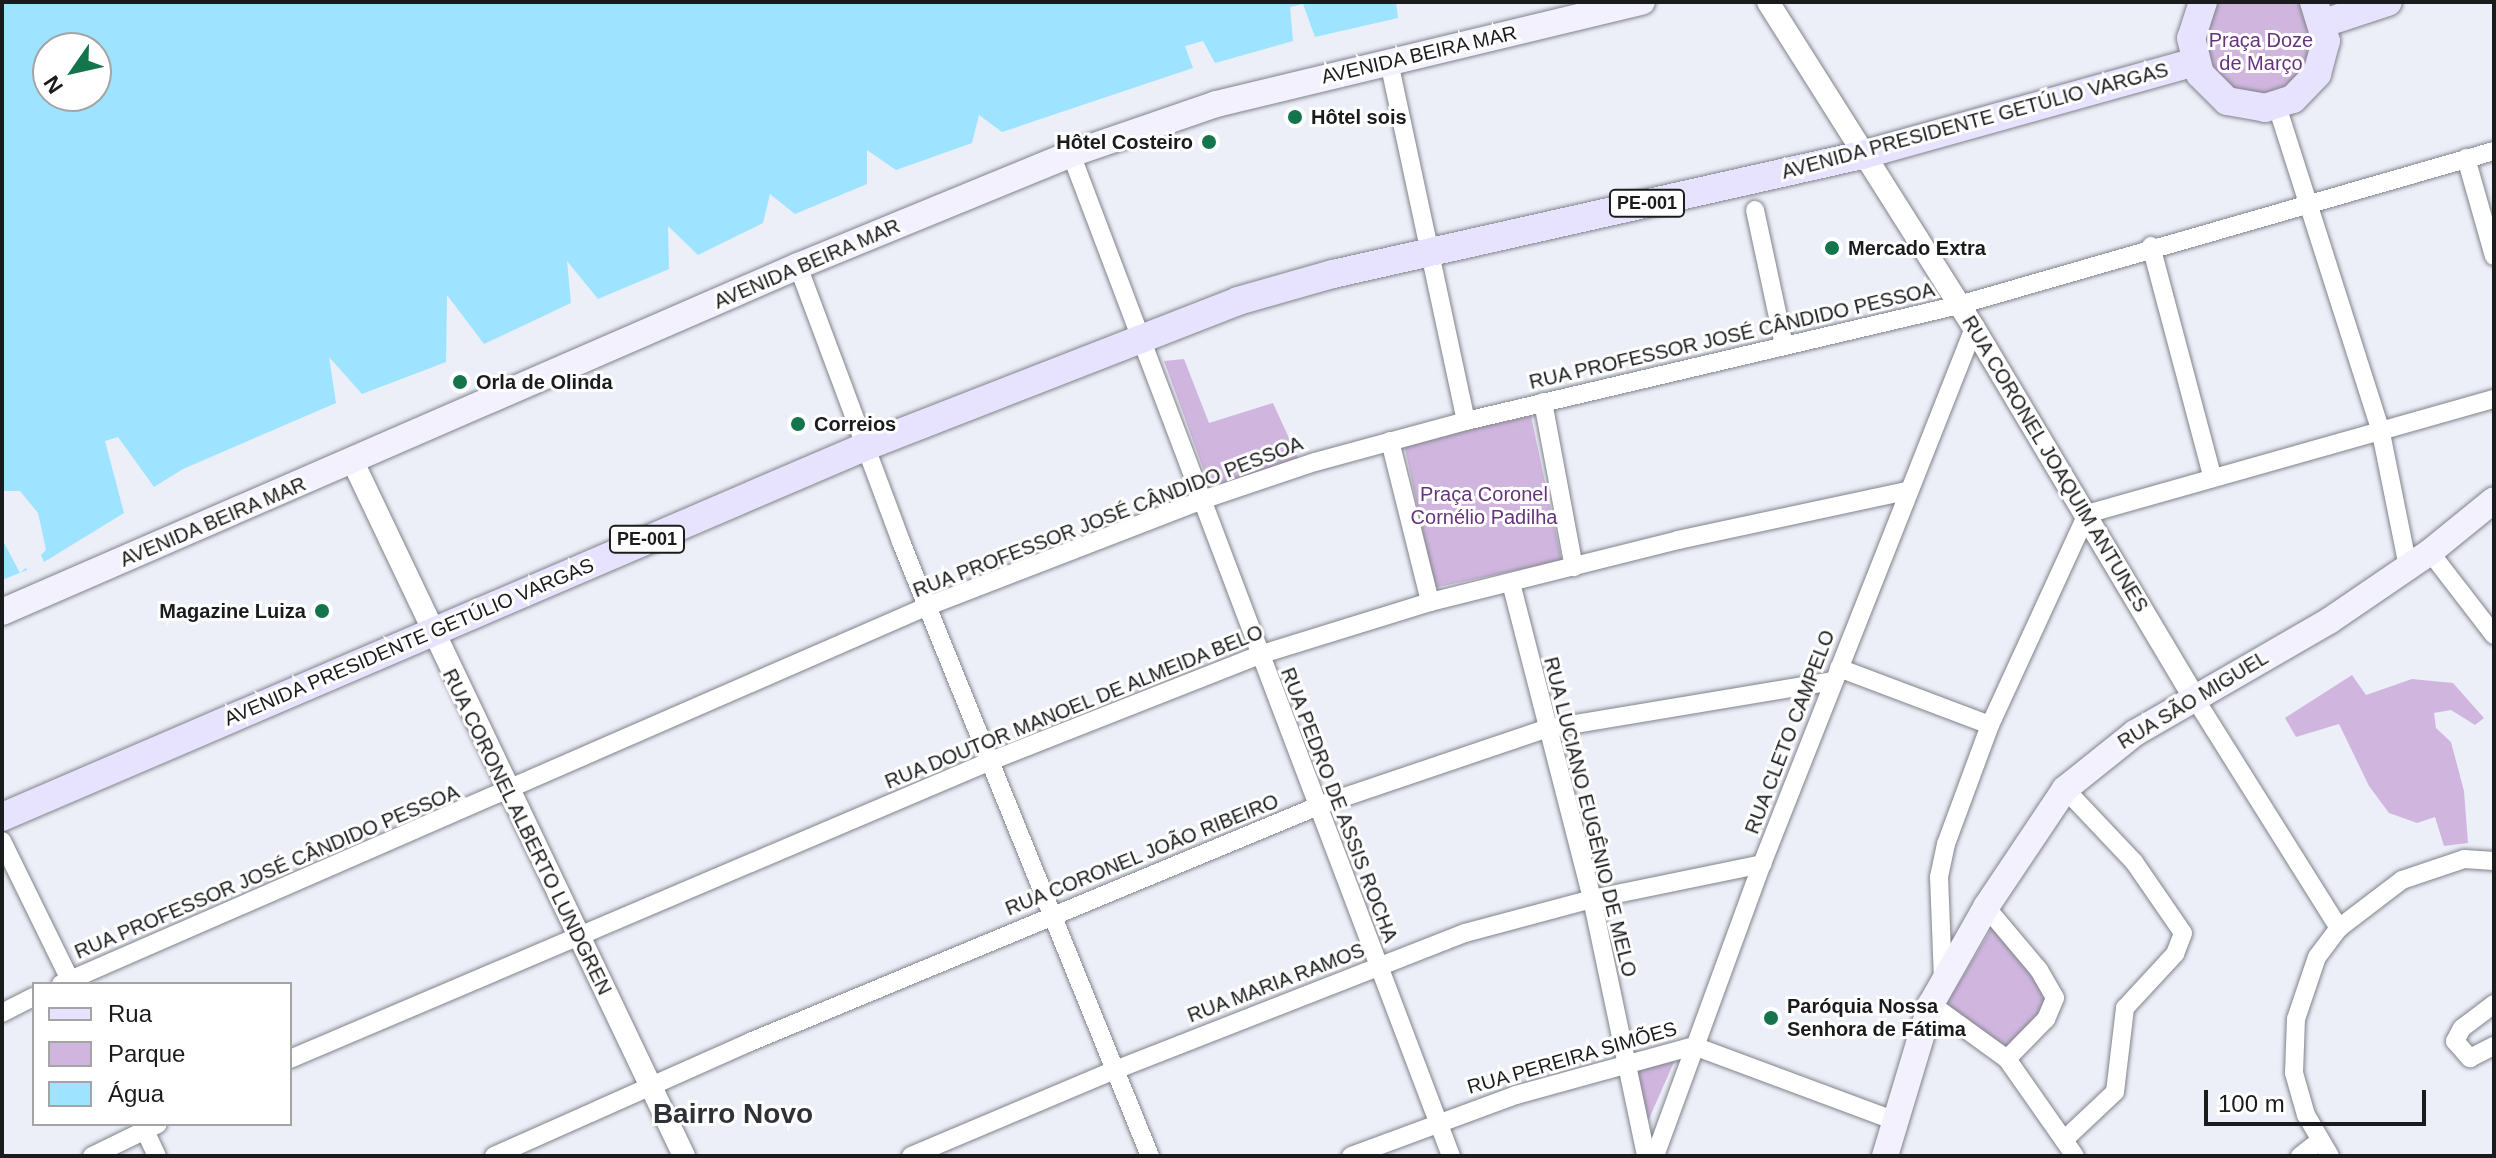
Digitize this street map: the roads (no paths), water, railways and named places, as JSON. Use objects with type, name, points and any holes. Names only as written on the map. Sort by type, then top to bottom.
[{"type":"main road","name":"AVENIDA BEIRA MAR","points":[[2,612],[798,266],[1071,154],[1216,104],[1642,2]]},
{"type":"main road","points":[[2203,2],[2192,25],[2194,62],[2207,85],[2227,101],[2252,108],[2277,106],[2307,88],[2317,74],[2324,58],[2319,13],[2388,2]]},
{"type":"main road","name":"AVENIDA PRESIDENTE GETÚLIO VARGAS","points":[[2,817],[864,447],[1139,337],[1278,289],[1862,155],[2194,62]]},
{"type":"main road","name":"RUA SÃO MIGUEL","points":[[1885,1156],[1931,1004],[1986,907],[2065,789],[2110,750],[2194,697],[2329,621],[2430,552],[2494,500]]},
{"type":"street","name":"RUA CORONEL JOAQUIM ANTUNES","points":[[1768,2],[1974,328],[2194,697],[2339,928]]},
{"type":"street","points":[[1389,62],[1466,421]]},
{"type":"street","points":[[2277,106],[2380,428],[2408,567]]},
{"type":"street","name":"RUA PROFESSOR JOSÉ CÂNDIDO PESSOA","points":[[70,982],[928,606],[1202,500],[1390,441],[1466,421],[1959,305],[2151,246],[2494,151]]},
{"type":"street","name":"RUA PEDRO DE ASSIS ROCHA","points":[[1071,154],[1377,968],[1451,1156]]},
{"type":"street","points":[[2466,158],[2494,256]]},
{"type":"street","points":[[1755,210],[1784,345]]},
{"type":"street","points":[[2151,246],[2212,476]]},
{"type":"street","points":[[798,266],[864,447],[993,760],[1150,1156]]},
{"type":"street","name":"RUA CLETO CAMPELO","points":[[1655,1156],[1762,864],[1906,491],[1974,328]]},
{"type":"street","points":[[1943,980],[1938,912],[1942,858],[1990,725],[2087,514],[2380,428],[2494,399]]},
{"type":"street","points":[[1543,402],[1574,567]]},
{"type":"street","points":[[1390,441],[1430,602]]},
{"type":"street","name":"RUA CORONEL ALBERTO LUNDGREN","points":[[353,462],[507,793],[684,1156]]},
{"type":"street","name":"RUA DOUTOR MANOEL DE ALMEIDA BELO","points":[[292,1058],[993,760],[1259,655],[1430,602],[1906,491]]},
{"type":"street","points":[[2430,552],[2494,635]]},
{"type":"street","name":"RUA LUCIANO EUGÊNIO DE MELO","points":[[1511,583],[1592,899],[1646,1156]]},
{"type":"street","points":[[1837,674],[1990,725]]},
{"type":"street","name":"RUA CORONEL JOÃO RIBEIRO","points":[[504,1154],[651,1086],[1054,914],[1318,806],[1546,729],[1837,674]]},
{"type":"street","points":[[2064,1140],[2115,1092],[2125,1008],[2175,954],[2183,933],[2134,862],[2065,789]]},
{"type":"street","points":[[2,841],[68,982]]},
{"type":"street","points":[[2300,1156],[2324,1148],[2297,1093],[2296,1019],[2317,957],[2339,928],[2416,873],[2464,859],[2494,861]]},
{"type":"street","name":"RUA MARIA RAMOS","points":[[911,1156],[1115,1070],[1465,933],[1592,899],[1762,864]]},
{"type":"street","points":[[1986,907],[2039,970],[2055,998],[2046,1019],[2007,1059]]},
{"type":"street","points":[[2,1013],[32,998]]},
{"type":"street","points":[[1931,1004],[2007,1059],[2075,1156]]},
{"type":"street","points":[[2494,1004],[2462,1028],[2455,1041],[2470,1058],[2494,1046]]},
{"type":"street","name":"RUA PEREIRA SIMÕES","points":[[1351,1156],[1438,1121],[1626,1069],[1694,1046],[1896,1121]]},
{"type":"street","points":[[92,1156],[149,1126],[157,1156]]},
{"type":"water","points":[[2,2],[1396,2],[1398,18],[1315,37],[1303,4],[1290,7],[1293,41],[1215,63],[1203,41],[1185,46],[1193,68],[1002,132],[979,115],[972,143],[896,170],[867,150],[867,184],[795,214],[770,194],[763,223],[698,255],[668,226],[669,269],[598,299],[567,261],[571,303],[484,344],[447,295],[446,362],[362,394],[329,357],[336,403],[183,469],[154,487],[118,437],[105,441],[124,513],[44,562],[21,507],[5,517],[27,570],[2,580]]},
{"type":"place","name":"Hôtel sois","points":[[1295,117]]},
{"type":"place","name":"Hôtel Costeiro","points":[[1209,142]]},
{"type":"place","name":"Mercado Extra","points":[[1832,248]]},
{"type":"place","name":"Orla de Olinda","points":[[460,382]]},
{"type":"place","name":"Correios","points":[[798,424]]},
{"type":"place","name":"Magazine Luiza","points":[[322,611]]},
{"type":"place","name":"Paróquia Nossa Senhora de Fátima","points":[[1771,1018]]},
{"type":"district","name":"Bairro Novo","points":[[733,1114]]},
{"type":"park label","name":"Praça Doze de Março","points":[[2261,52]]},
{"type":"park label","name":"Praça Coronel Cornélio Padilha","points":[[1484,506]]}]
